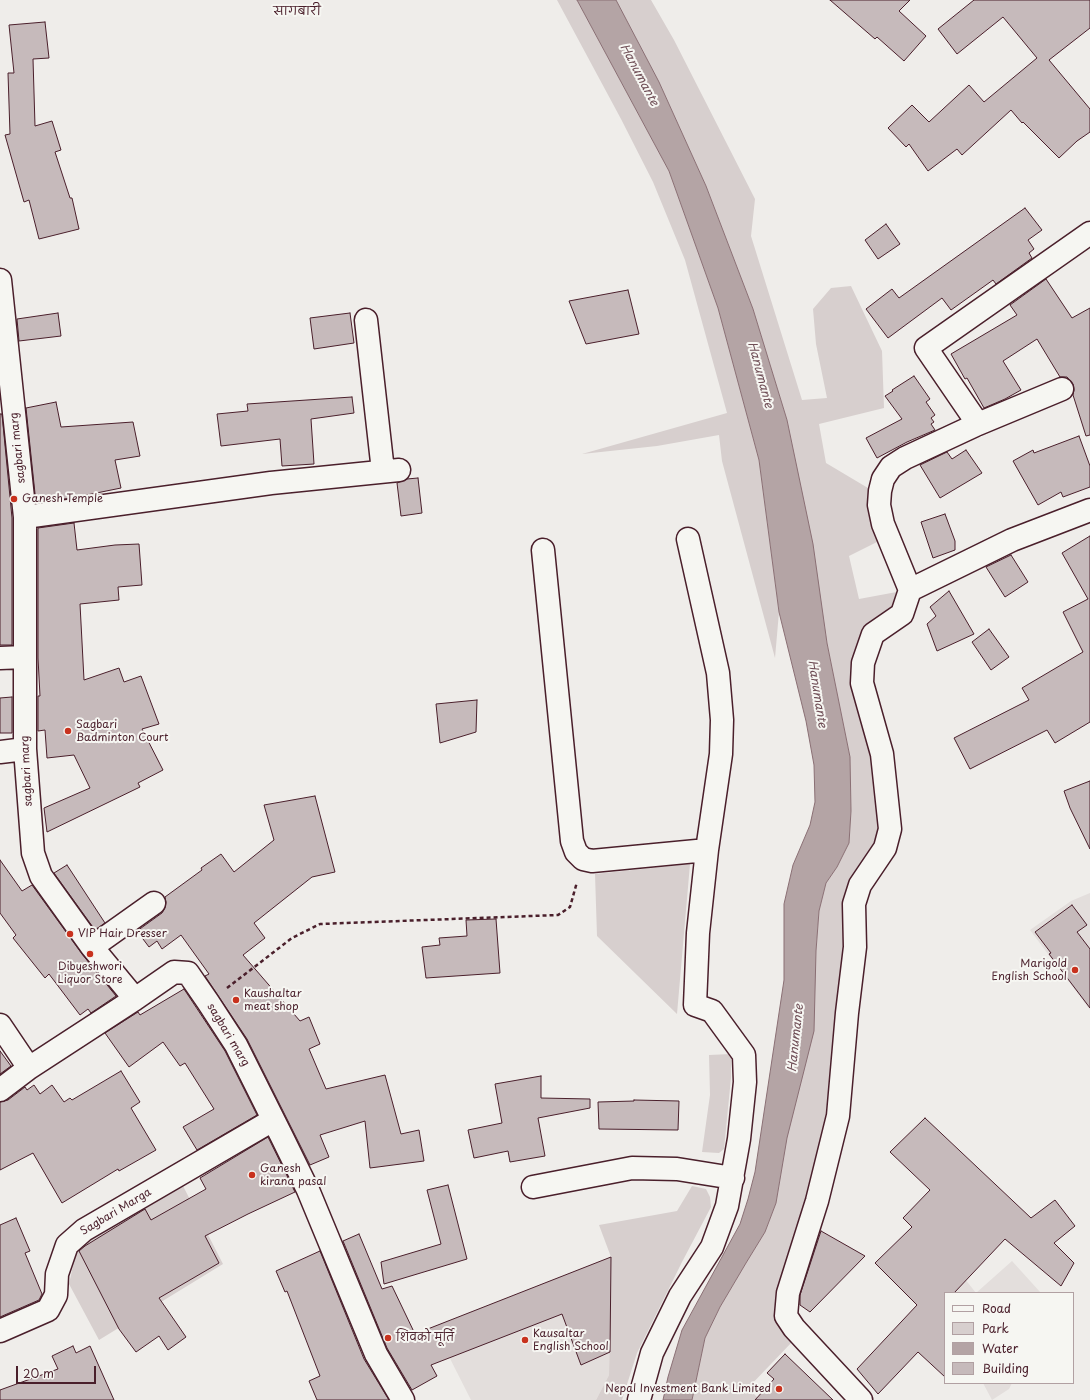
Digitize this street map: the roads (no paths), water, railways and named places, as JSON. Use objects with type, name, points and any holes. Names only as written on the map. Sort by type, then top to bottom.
[{"type":"street","points":[[978,424],[926,348],[1090,233]]},
{"type":"street","name":"sagbari marg","points":[[0,280],[25,517],[25,749],[33,853],[41,876],[92,947],[135,999],[174,972],[188,973],[236,1045],[308,1190],[376,1354],[403,1400]]},
{"type":"street","points":[[25,517],[271,483],[391,471],[366,320]]},
{"type":"street","points":[[861,1400],[794,1328],[786,1316],[788,1292],[817,1201],[838,1116],[847,1013],[855,947],[854,904],[860,885],[885,848],[890,829],[882,754],[862,683],[863,663],[873,634],[902,614],[910,590],[883,524],[879,505],[880,491],[883,479],[891,468],[905,458],[978,424],[1062,389]]},
{"type":"street","points":[[910,590],[1012,540],[1090,510]]},
{"type":"street","points":[[639,1400],[652,1353],[680,1296],[712,1247],[727,1206],[739,1139],[744,1089],[744,1055],[712,1011],[694,1005],[698,932],[706,850],[721,754],[722,720],[718,673],[688,539]]},
{"type":"street","points":[[543,550],[572,841],[576,852],[583,859],[592,860],[706,850]]},
{"type":"street","points":[[0,658],[25,657]]},
{"type":"street","points":[[0,752],[25,749]]},
{"type":"street","points":[[92,947],[154,904]]},
{"type":"street","points":[[0,1090],[29,1068],[135,999]]},
{"type":"street","points":[[0,1025],[29,1068]]},
{"type":"street","name":"Sagbari Marga","points":[[0,1331],[48,1310],[56,1295],[57,1274],[67,1245],[84,1230],[273,1120]]},
{"type":"street","points":[[533,1187],[632,1168],[677,1169],[733,1178]]},
{"type":"water","name":"Hanumante","points":[[577,0],[616,0],[659,82],[706,186],[753,309],[787,420],[813,544],[827,643],[850,757],[851,811],[849,843],[837,867],[826,883],[819,911],[816,951],[814,1031],[787,1138],[776,1203],[765,1232],[720,1307],[705,1338],[692,1400],[663,1400],[682,1330],[740,1224],[755,1172],[784,980],[784,904],[793,865],[810,825],[815,802],[814,765],[806,721],[779,612],[759,460],[718,308],[669,171]]},
{"type":"place","name":"Ganesh Temple","points":[[14,499]]},
{"type":"place","name":"Sagbari Badminton Court","points":[[68,731]]},
{"type":"place","name":"VIP Hair Dresser","points":[[70,934]]},
{"type":"place","name":"Dibyeshwori Liquor Store","points":[[90,954]]},
{"type":"place","name":"Marigold English School","points":[[1075,970]]},
{"type":"place","name":"Kaushaltar meat shop","points":[[236,1000]]},
{"type":"place","name":"Ganesh kirana pasal","points":[[252,1175]]},
{"type":"place","name":"शिवको मूर्ति","points":[[388,1338]]},
{"type":"place","name":"Kausaltar English School","points":[[525,1340]]},
{"type":"place","name":"Nepal Investment Bank Limited","points":[[779,1389]]},
{"type":"district","name":"सागबारी","points":[[297,12]]}]
